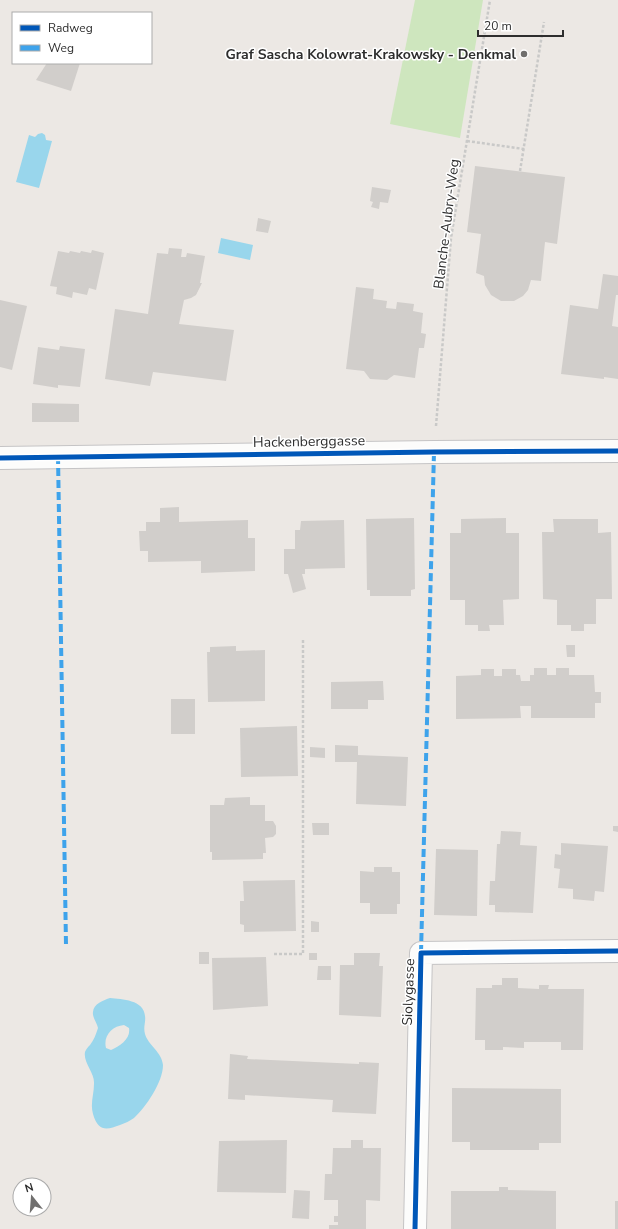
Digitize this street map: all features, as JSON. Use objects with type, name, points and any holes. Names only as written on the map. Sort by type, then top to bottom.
[{"type":"street","name":"Hackenberggasse","points":[[0,458],[618,451]]},
{"type":"street","name":"Siolygasse","points":[[415,1229],[421,953],[618,951]]},
{"type":"path","points":[[520,171],[544,22]]},
{"type":"path","points":[[467,141],[524,149]]},
{"type":"path","points":[[274,954],[303,954],[303,640]]},
{"type":"green space","points":[[415,0],[483,0],[460,138],[390,124]]},
{"type":"water","points":[[42,133],[45,135],[46,140],[52,141],[39,188],[16,182],[29,135],[35,137]]},
{"type":"water","points":[[221,238],[253,245],[250,260],[218,253]]},
{"type":"water","points":[[110,998],[132,1001],[141,1007],[145,1016],[145,1034],[149,1042],[158,1052],[163,1065],[160,1079],[153,1094],[139,1113],[127,1122],[115,1127],[104,1128],[100,1127],[93,1114],[92,1106],[94,1080],[86,1060],[85,1051],[93,1041],[98,1028],[93,1016],[93,1009],[99,1003]],"holes":[[[124,1025],[129,1028],[127,1039],[124,1042],[111,1050],[106,1048],[105,1044],[109,1032],[116,1027]]]},
{"type":"building","points":[[46,64],[80,64],[71,91],[36,80]]},
{"type":"building","points":[[475,166],[565,177],[557,244],[545,242],[541,281],[531,280],[528,290],[523,296],[514,301],[501,301],[491,295],[485,285],[484,276],[476,273],[481,234],[467,232]]},
{"type":"building","points":[[372,187],[391,190],[388,203],[380,202],[379,209],[371,207],[373,202],[370,201]]},
{"type":"building","points":[[258,218],[271,221],[268,233],[256,231]]},
{"type":"building","points":[[169,248],[182,249],[181,257],[186,257],[187,253],[205,256],[200,283],[202,283],[196,295],[184,300],[179,324],[234,330],[226,381],[153,372],[150,386],[105,379],[115,309],[148,314],[157,253],[168,254]]},
{"type":"building","points":[[92,250],[104,253],[96,290],[89,288],[87,295],[73,292],[72,298],[56,294],[57,287],[50,286],[58,251],[80,253],[81,251],[91,253]]},
{"type":"building","points":[[603,274],[618,276],[618,295],[616,295],[612,326],[618,327],[618,379],[604,377],[604,379],[561,374],[570,305],[598,309]]},
{"type":"building","points":[[356,287],[374,289],[373,299],[387,301],[386,308],[396,309],[397,302],[414,304],[413,311],[423,313],[421,333],[426,334],[424,348],[419,348],[415,378],[394,375],[387,380],[370,379],[364,371],[346,369]]},
{"type":"building","points":[[0,300],[27,306],[12,370],[0,367]]},
{"type":"building","points":[[60,346],[85,349],[80,387],[58,385],[58,388],[33,384],[38,347],[59,350]]},
{"type":"building","points":[[32,403],[79,404],[79,422],[32,422]]},
{"type":"building","points":[[179,507],[179,522],[248,520],[248,538],[255,538],[255,571],[201,573],[201,561],[148,562],[148,551],[140,551],[139,531],[146,531],[146,522],[160,522],[160,508]]},
{"type":"building","points":[[414,518],[415,589],[411,590],[411,596],[370,596],[370,590],[367,590],[366,519]]},
{"type":"building","points":[[506,518],[506,533],[519,533],[519,599],[503,600],[504,625],[489,625],[490,631],[478,631],[478,625],[465,625],[465,600],[450,600],[450,533],[461,533],[461,519]]},
{"type":"building","points":[[553,519],[598,519],[598,533],[611,532],[612,599],[596,599],[596,624],[584,624],[584,631],[571,631],[571,625],[557,625],[557,600],[543,599],[542,532],[554,532]]},
{"type":"building","points":[[344,520],[345,568],[305,569],[305,574],[302,574],[306,589],[293,593],[288,574],[284,574],[284,549],[295,549],[295,530],[300,530],[301,521]]},
{"type":"building","points":[[566,645],[575,645],[575,657],[567,657]]},
{"type":"building","points":[[236,646],[236,651],[265,650],[265,701],[208,702],[207,652],[210,652],[210,647]]},
{"type":"building","points":[[534,668],[547,668],[547,675],[556,675],[556,668],[569,668],[569,675],[594,675],[595,692],[601,692],[601,703],[595,703],[595,718],[531,718],[531,706],[520,706],[521,718],[456,719],[456,676],[481,675],[481,669],[494,669],[494,676],[502,676],[502,669],[516,669],[516,675],[520,675],[521,681],[530,681],[530,675],[534,675]]},
{"type":"building","points":[[383,681],[384,700],[368,700],[368,709],[331,709],[331,682]]},
{"type":"building","points":[[171,699],[195,699],[195,734],[171,734]]},
{"type":"building","points":[[297,726],[298,776],[241,777],[240,728]]},
{"type":"building","points":[[335,745],[358,746],[358,755],[408,757],[406,806],[356,804],[357,762],[335,762]]},
{"type":"building","points":[[310,747],[325,748],[325,758],[310,757]]},
{"type":"building","points":[[250,797],[250,805],[265,805],[265,821],[273,821],[276,826],[276,834],[273,837],[265,838],[266,853],[263,853],[263,859],[212,860],[212,852],[210,852],[210,805],[224,805],[225,798]]},
{"type":"building","points":[[312,823],[329,823],[329,835],[313,835]]},
{"type":"building","points":[[613,826],[618,826],[618,832],[613,831]]},
{"type":"building","points":[[501,831],[521,832],[520,845],[537,846],[533,913],[495,912],[495,905],[489,905],[490,881],[495,881],[497,844],[500,844]]},
{"type":"building","points":[[561,843],[608,846],[604,892],[595,891],[594,901],[573,899],[573,889],[558,888],[560,869],[554,868],[555,854],[561,855]]},
{"type":"building","points":[[436,849],[478,850],[477,916],[434,915]]},
{"type":"building","points":[[374,867],[392,867],[392,872],[400,872],[400,904],[397,904],[397,914],[370,914],[370,903],[360,903],[360,871],[374,872]]},
{"type":"building","points":[[295,880],[296,931],[244,932],[244,925],[240,924],[240,901],[244,901],[243,881]]},
{"type":"building","points":[[311,921],[319,922],[319,932],[311,932]]},
{"type":"building","points":[[199,952],[209,952],[209,964],[199,964]]},
{"type":"building","points":[[309,953],[317,953],[317,960],[309,960]]},
{"type":"building","points":[[354,953],[380,953],[379,966],[383,966],[381,1017],[339,1015],[340,965],[354,965]]},
{"type":"building","points":[[266,957],[268,1006],[213,1010],[212,958]]},
{"type":"building","points":[[318,966],[331,966],[331,980],[317,980]]},
{"type":"building","points":[[502,978],[518,978],[518,988],[539,989],[539,985],[549,985],[548,989],[584,989],[583,1050],[561,1050],[561,1042],[524,1042],[524,1048],[503,1047],[503,1050],[485,1050],[485,1040],[475,1040],[476,988],[492,988],[492,985],[502,985]]},
{"type":"building","points":[[230,1054],[248,1056],[247,1059],[359,1064],[359,1062],[379,1063],[376,1114],[332,1112],[333,1100],[245,1095],[245,1100],[228,1099]]},
{"type":"building","points":[[452,1088],[561,1089],[561,1143],[539,1143],[539,1150],[470,1150],[470,1142],[452,1142]]},
{"type":"building","points":[[287,1140],[286,1193],[217,1192],[219,1141]]},
{"type":"building","points":[[351,1140],[363,1140],[363,1148],[381,1148],[380,1201],[366,1200],[366,1229],[329,1229],[329,1225],[338,1225],[338,1222],[334,1222],[334,1216],[338,1216],[338,1200],[324,1200],[325,1174],[332,1174],[333,1148],[351,1148]]},
{"type":"building","points":[[499,1187],[508,1187],[508,1190],[556,1191],[556,1229],[451,1229],[451,1191],[499,1191]]},
{"type":"building","points":[[294,1190],[310,1191],[309,1219],[292,1218]]},
{"type":"building","points":[[615,1201],[618,1201],[618,1229],[615,1229]]},
{"type":"marked path","points":[[421,953],[434,452]]},
{"type":"marked path","points":[[58,456],[66,945]]},
{"type":"cycle path","points":[[0,458],[618,451]]},
{"type":"cycle path","points":[[415,1229],[421,953],[618,951]]},
{"type":"place","name":"Graf Sascha Kolowrat-Krakowsky - Denkmal","points":[[524,54]]}]
